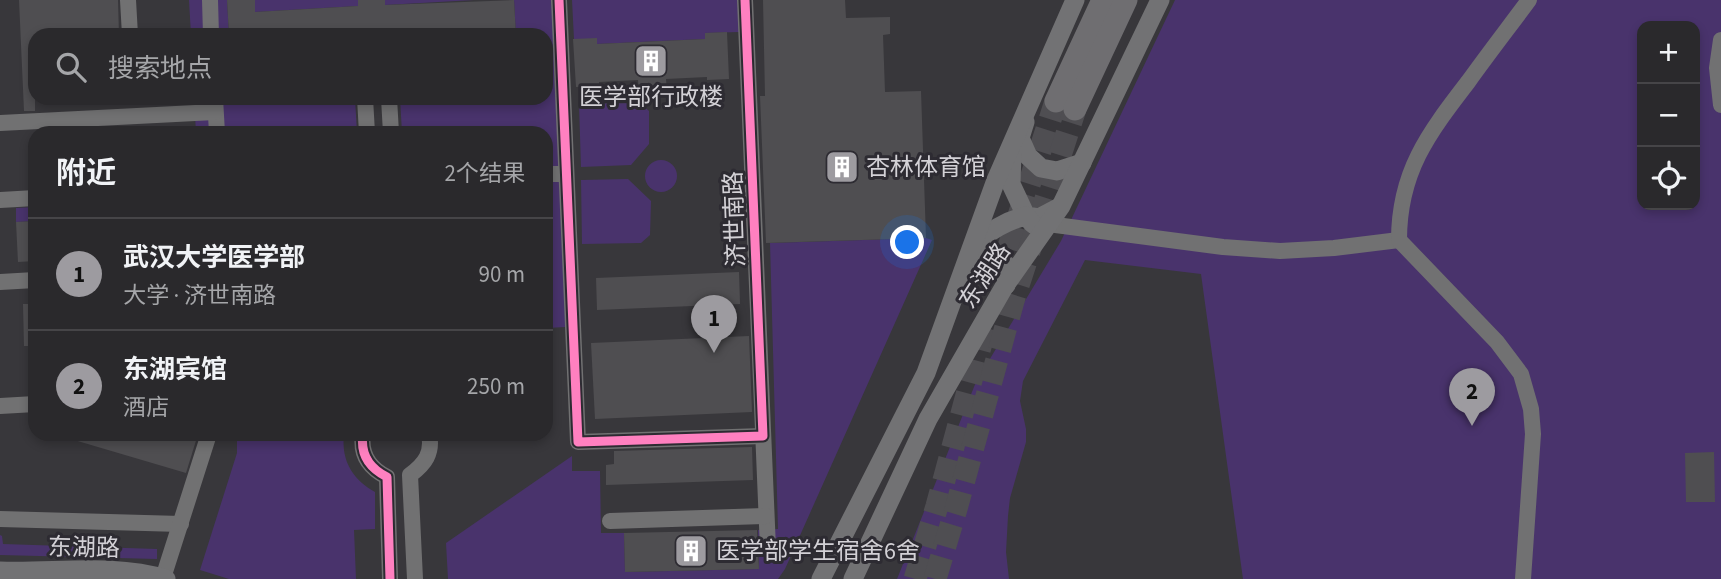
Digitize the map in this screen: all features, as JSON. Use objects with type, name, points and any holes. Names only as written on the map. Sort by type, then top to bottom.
[{"type":"highway","points":[[1103,0],[1065,105],[1126,0]]},
{"type":"main road","name":"东湖路","points":[[821,579],[926,373],[1013,139],[1075,0]]},
{"type":"main road","name":"东湖路","points":[[853,579],[928,419],[1006,285],[1061,206],[1160,0]]},
{"type":"main road","points":[[1031,99],[1020,138],[1028,156],[1041,168],[1057,171],[1082,163]]},
{"type":"main road","points":[[1013,139],[1012,184],[1026,216],[1035,226],[1037,241]]},
{"type":"main road","points":[[971,248],[1010,220],[1026,216],[1039,218],[1061,206]]},
{"type":"main road","points":[[956,288],[980,258],[989,256],[999,258],[1006,265],[1006,285]]},
{"type":"main road","name":"东湖路","points":[[0,571],[103,571],[164,578]]},
{"type":"street","points":[[128,0],[130,28]]},
{"type":"street","points":[[209,0],[211,28]]},
{"type":"street","points":[[559,0],[578,442],[763,436]]},
{"type":"street","name":"济世南路","points":[[745,0],[768,549]]},
{"type":"street","points":[[1523,579],[1533,434],[1528,392],[1521,374],[1497,342],[1399,240],[1402,200],[1425,140],[1530,0]]},
{"type":"street","points":[[1721,40],[1717,68],[1721,105]]},
{"type":"street","points":[[133,105],[134,116]]},
{"type":"street","points":[[0,123],[60,126],[215,105],[216,126]]},
{"type":"street","points":[[365,105],[367,126]]},
{"type":"street","points":[[389,105],[391,126]]},
{"type":"street","points":[[553,174],[566,174]]},
{"type":"street","points":[[0,200],[28,198]]},
{"type":"street","points":[[1048,224],[1223,247],[1280,251],[1399,240]]},
{"type":"street","points":[[0,282],[28,280]]},
{"type":"street","points":[[0,406],[28,404]]},
{"type":"street","points":[[164,578],[207,441]]},
{"type":"street","points":[[362,441],[366,458],[387,477],[390,579]]},
{"type":"street","points":[[415,579],[410,475],[428,456],[429,441]]},
{"type":"street","points":[[610,520],[766,516]]},
{"type":"street","points":[[0,519],[181,524]]},
{"type":"shaded area","points":[[189,0],[227,0],[229,28],[191,28]]},
{"type":"shaded area","points":[[255,0],[358,0],[358,6],[255,12]]},
{"type":"shaded area","points":[[385,0],[474,0],[385,5]]},
{"type":"shaded area","points":[[514,0],[553,0],[566,327],[553,328],[553,126],[402,126],[400,105],[553,105],[553,28],[516,28]]},
{"type":"shaded area","points":[[572,0],[738,0],[739,32],[705,33],[705,39],[597,44],[574,39]]},
{"type":"shaded area","points":[[1175,0],[1721,0],[1721,579],[1243,579],[1201,274],[1085,260],[1023,381],[1020,401],[1026,442],[1010,498],[1006,552],[1009,579],[897,579],[976,382],[1061,241]]},
{"type":"shaded area","points":[[640,103],[649,111],[649,144],[631,165],[581,167],[579,104]]},
{"type":"shaded area","points":[[194,105],[355,105],[357,126],[196,126]]},
{"type":"shaded area","points":[[661,160],[672,165],[677,176],[672,187],[661,192],[650,187],[645,176],[650,165]]},
{"type":"shaded area","points":[[628,179],[651,201],[650,235],[641,243],[582,244],[581,180]]},
{"type":"shaded area","points":[[28,207],[28,221],[16,222],[16,208]]},
{"type":"shaded area","points":[[926,238],[932,240],[785,569],[778,579],[448,579],[446,543],[572,456],[572,471],[600,471],[601,533],[624,533],[625,572],[759,569],[758,530],[778,529],[770,243]]},
{"type":"shaded area","points":[[237,441],[344,441],[346,460],[354,475],[375,492],[375,529],[354,530],[356,579],[229,579],[200,570],[237,453]]},
{"type":"shaded area","points":[[0,535],[3,544],[157,549],[157,559],[0,555]]},
{"type":"building","points":[[19,0],[118,0],[119,28],[28,28],[28,105],[35,105],[35,111],[24,111]]},
{"type":"building","points":[[227,0],[255,0],[255,12],[358,6],[358,0],[385,0],[385,5],[514,0],[516,28],[229,28]]},
{"type":"building","name":"杏林体育馆","points":[[763,0],[845,0],[846,18],[890,17],[890,34],[883,35],[885,92],[921,91],[926,238],[766,243],[760,96],[765,96]]},
{"type":"building","name":"医学部行政楼","points":[[727,32],[729,79],[666,79],[667,91],[639,92],[638,80],[599,82],[599,86],[576,87],[573,39],[597,38],[597,44],[705,39],[705,33]]},
{"type":"building","points":[[28,221],[28,261],[18,262],[16,222]]},
{"type":"building","points":[[739,272],[740,304],[597,310],[596,278]]},
{"type":"building","points":[[23,304],[28,304],[28,346],[24,346]]},
{"type":"building","points":[[749,336],[752,412],[595,419],[591,343]]},
{"type":"building","points":[[78,441],[196,441],[186,473]]},
{"type":"building","points":[[752,447],[753,480],[606,485],[606,465],[614,464],[614,451]]},
{"type":"building","points":[[1714,452],[1715,502],[1686,502],[1685,453]]},
{"type":"building","name":"医学部学生宿舍6舍","points":[[757,530],[759,569],[625,572],[624,533]]},
{"type":"tunnel","points":[[998,281],[1056,101]]},
{"type":"tunnel","points":[[935,579],[1013,301],[1075,109]]},
{"type":"tunnel","points":[[915,579],[987,321]]},
{"type":"cycle path","points":[[559,0],[578,442],[763,436],[745,0]]},
{"type":"cycle path","points":[[362,441],[367,460],[387,477],[390,579]]},
{"type":"place","name":"医学部行政楼","points":[[651,61]]},
{"type":"place","name":"杏林体育馆","points":[[842,167]]},
{"type":"place","name":"武汉大学医学部","points":[[714,353]]},
{"type":"place","name":"东湖宾馆","points":[[1472,426]]},
{"type":"place","name":"医学部学生宿舍6舍","points":[[691,551]]}]
